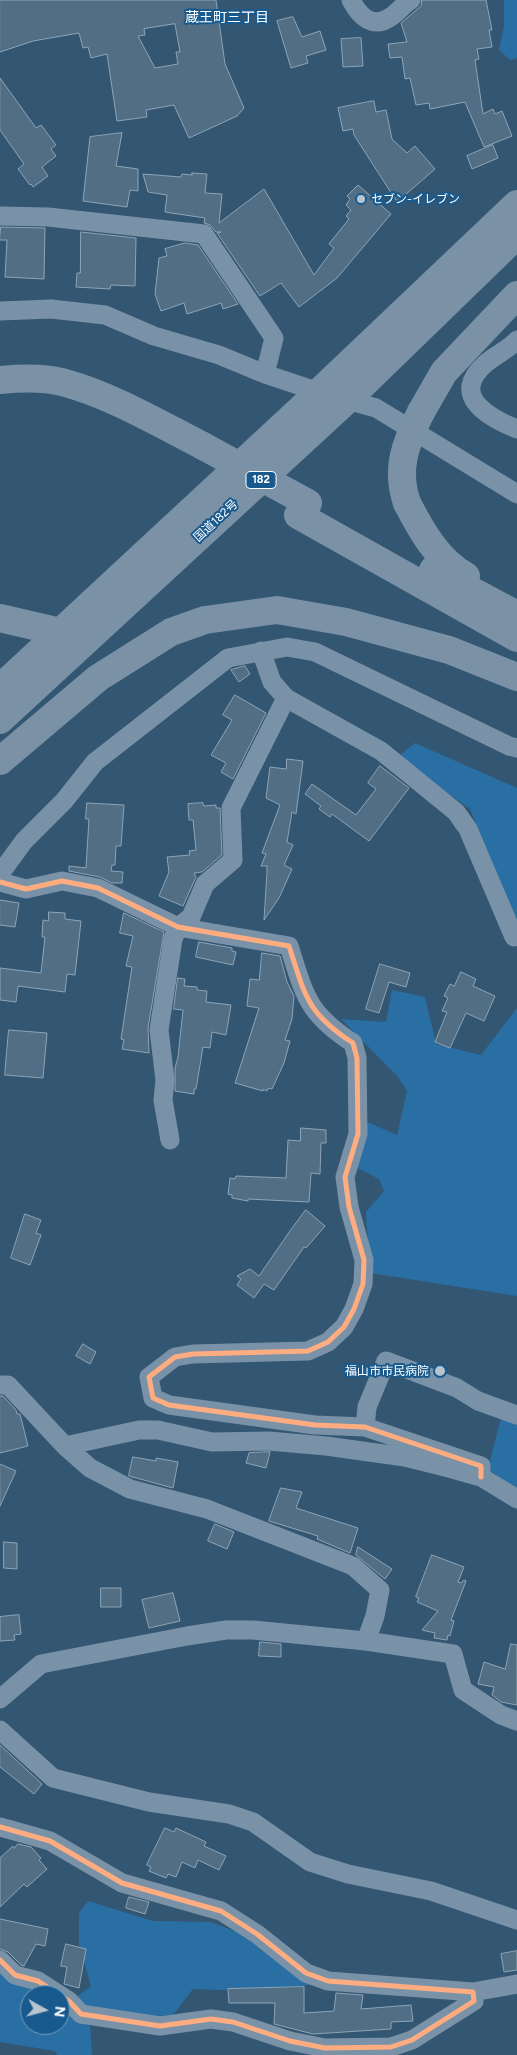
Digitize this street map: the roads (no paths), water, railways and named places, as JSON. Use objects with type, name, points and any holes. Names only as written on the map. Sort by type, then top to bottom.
[{"type":"highway","name":"国道182号","points":[[0,688],[517,204]]},
{"type":"highway","name":"国道182号","points":[[0,720],[347,400],[517,235]]},
{"type":"highway","points":[[517,295],[444,372],[421,412],[405,446],[402,468],[402,488],[407,502],[428,539],[455,570],[517,602]]},
{"type":"highway","points":[[0,380],[27,378],[61,382],[121,405],[198,453],[303,509],[517,614]]},
{"type":"highway","points":[[0,396],[58,400],[89,409],[198,453]]},
{"type":"highway","points":[[303,509],[517,638]]},
{"type":"highway","points":[[0,761],[98,678],[171,632],[205,620],[277,610],[346,622],[449,650],[517,677]]},
{"type":"highway","points":[[0,618],[60,632]]},
{"type":"street","points":[[351,0],[358,13],[365,19],[376,21],[391,17],[411,0]]},
{"type":"street","points":[[0,216],[48,217],[204,234],[274,338],[265,374]]},
{"type":"street","points":[[0,311],[50,309],[105,315],[154,336],[219,355],[265,374],[318,392],[376,408],[517,494]]},
{"type":"street","points":[[517,340],[513,345],[485,364],[473,378],[470,390],[474,402],[484,411],[517,429]]},
{"type":"street","points":[[0,874],[24,841],[64,800],[95,762],[228,658],[286,647],[315,652],[514,743]]},
{"type":"street","points":[[261,651],[272,682],[286,698],[381,751],[456,812],[468,828],[514,937]]},
{"type":"street","points":[[170,1140],[163,1100],[165,1080],[159,1030],[173,939],[178,927],[191,917],[205,884],[233,860],[230,808],[286,698]]},
{"type":"street","points":[[0,882],[26,888],[62,881],[98,888],[178,927],[289,946],[305,996],[317,1014],[332,1029],[353,1043],[357,1058],[358,1134],[345,1177],[349,1207],[364,1260],[363,1284],[354,1309],[344,1327],[328,1342],[308,1351],[218,1352],[176,1357],[149,1377],[153,1398],[169,1405],[315,1424],[365,1427],[481,1466],[481,1477]]},
{"type":"street","points":[[365,1427],[367,1407],[386,1362],[456,1388],[478,1401],[517,1415]]},
{"type":"street","points":[[0,1385],[8,1385],[66,1446],[90,1468],[130,1489],[206,1510],[353,1566],[380,1590],[375,1616],[366,1641]]},
{"type":"street","points":[[66,1446],[139,1430],[158,1430],[212,1442],[269,1441],[326,1446],[396,1456],[481,1477],[517,1499]]},
{"type":"street","points":[[0,1699],[41,1664],[207,1633],[226,1630],[253,1630],[366,1641],[453,1654],[463,1690],[501,1715],[517,1721]]},
{"type":"street","points":[[0,1730],[53,1778],[149,1802],[228,1814],[253,1822],[310,1862],[348,1874],[431,1891],[517,1920]]},
{"type":"street","points":[[0,1826],[50,1840],[122,1883],[221,1910],[257,1934],[306,1973],[328,1981],[473,1992],[517,1984]]},
{"type":"street","points":[[0,1960],[15,1975],[38,1980],[68,2001],[81,2014],[160,2026],[211,2020],[233,2022],[290,2041],[325,2048],[391,2047],[412,2040],[474,2001],[473,1992]]},
{"type":"place","name":"セブン-イレブン","points":[[361,199]]},
{"type":"place","name":"福山市市民病院","points":[[440,1371]]},
{"type":"district","name":"蔵王町三丁目","points":[[227,18]]}]
